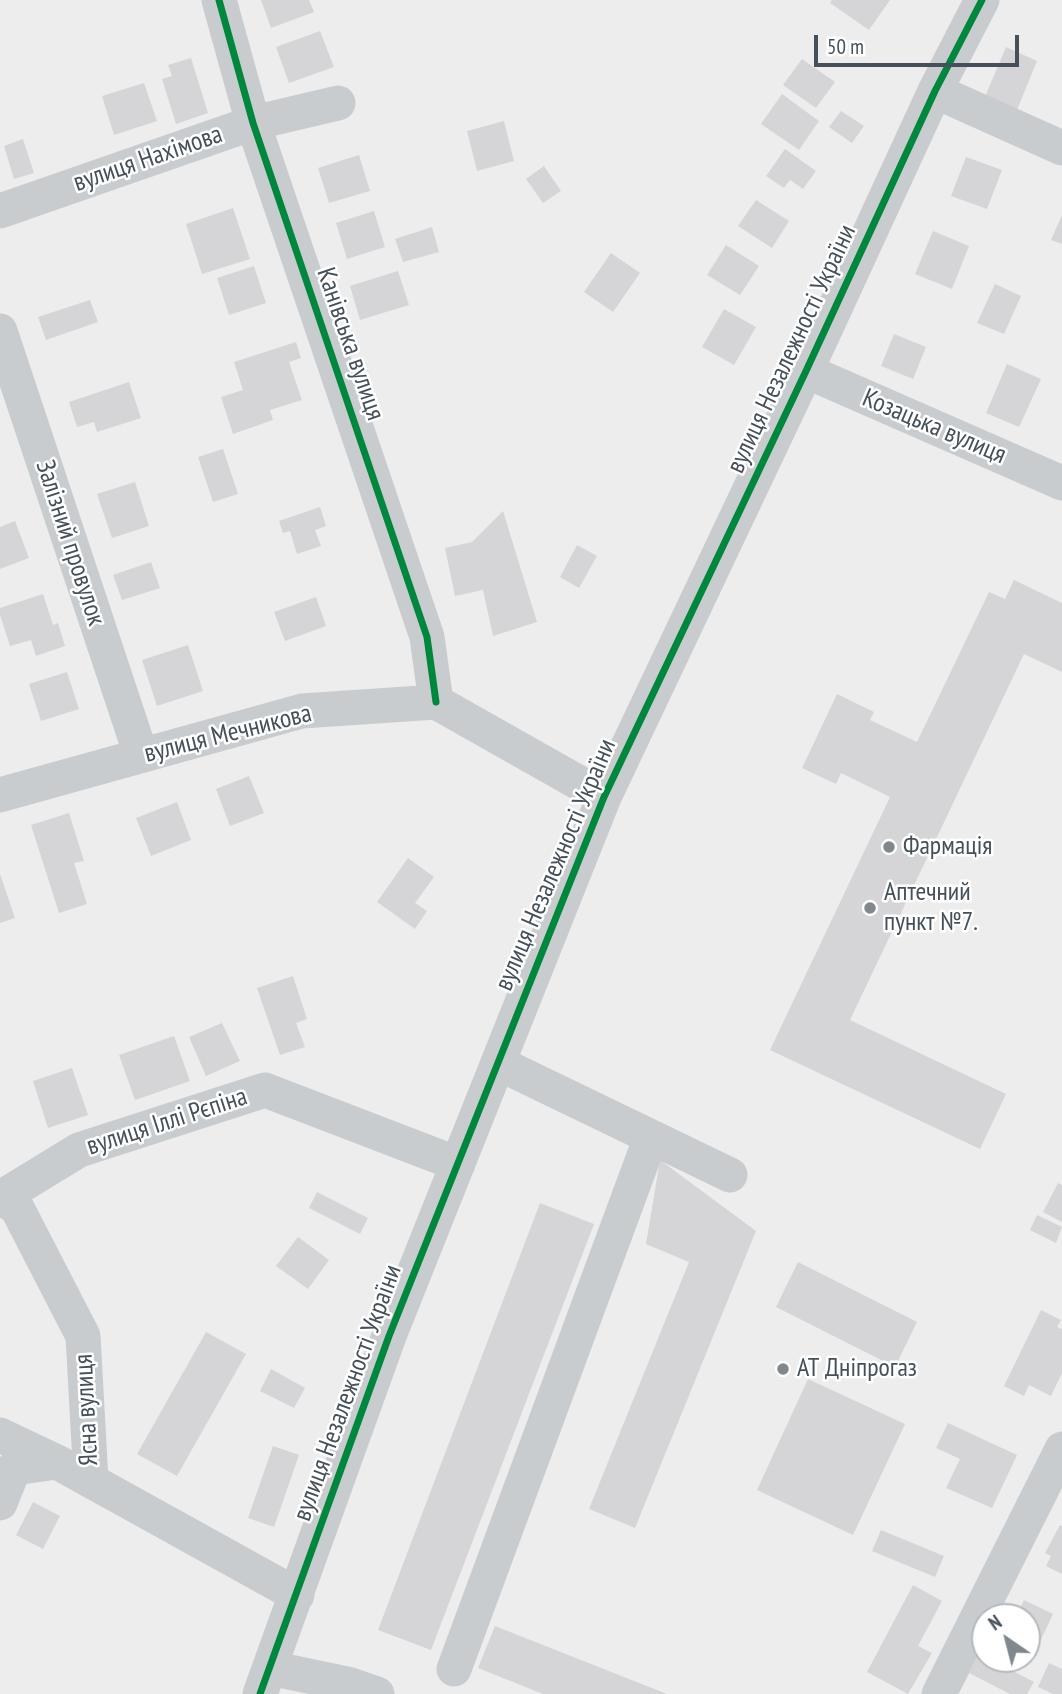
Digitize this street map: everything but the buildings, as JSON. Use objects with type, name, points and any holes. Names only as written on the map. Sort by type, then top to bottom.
[{"type":"street","name":"Канівська вулиця","points":[[219,0],[253,123],[427,637],[436,702]]},
{"type":"street","name":"вулиця Незалежності України","points":[[265,1681],[389,1336],[604,797],[806,371],[935,91],[971,5]]},
{"type":"street","points":[[935,91],[1062,148]]},
{"type":"street","name":"вулиця Нахімова","points":[[0,211],[253,123],[338,103]]},
{"type":"street","name":"Залізний провулок","points":[[0,331],[141,755]]},
{"type":"street","name":"Козацька вулиця","points":[[806,371],[1062,483]]},
{"type":"street","points":[[436,702],[604,797]]},
{"type":"street","name":"вулиця Мечникова","points":[[0,795],[302,711],[436,702]]},
{"type":"street","points":[[498,1063],[730,1175]]},
{"type":"street","name":"вулиця Іллі Рєпіна","points":[[1,1197],[79,1150],[265,1090],[458,1164]]},
{"type":"street","points":[[454,1669],[651,1137]]},
{"type":"street","name":"Ясна вулиця","points":[[1,1197],[17,1208],[83,1336],[91,1480]]},
{"type":"street","points":[[0,1435],[91,1480],[297,1595]]},
{"type":"street","points":[[939,1694],[1062,1449]]},
{"type":"street","points":[[0,1503],[14,1468],[57,1462]]},
{"type":"street","points":[[265,1681],[351,1685],[377,1694]]},
{"type":"cycle path","points":[[219,0],[253,123],[427,637],[436,702]]},
{"type":"cycle path","points":[[260,1694],[389,1336],[604,797],[935,91],[982,0]]},
{"type":"place","name":"Фармація","points":[[889,847]]},
{"type":"place","name":"Аптечний пункт №7.","points":[[870,908]]},
{"type":"place","name":"АТ Дніпрогаз","points":[[783,1369]]}]
